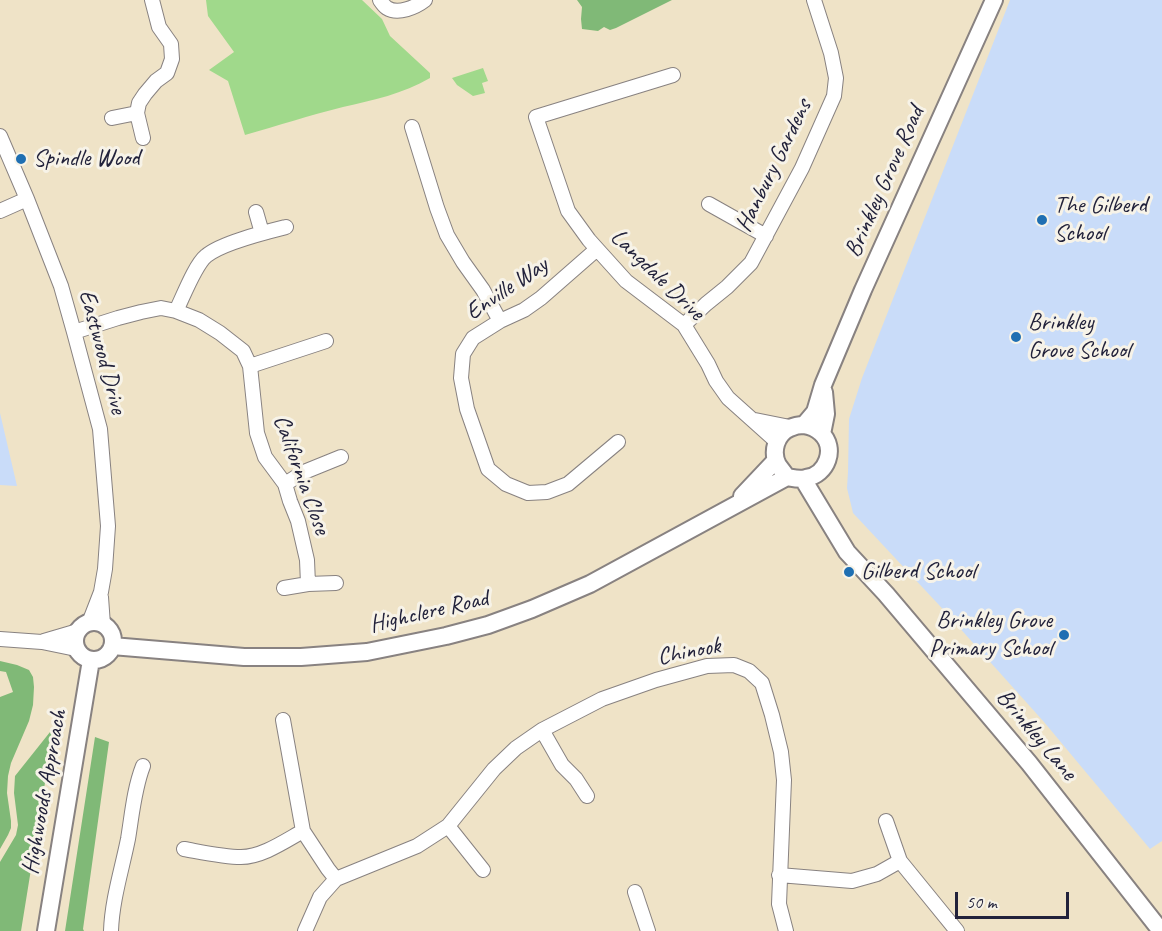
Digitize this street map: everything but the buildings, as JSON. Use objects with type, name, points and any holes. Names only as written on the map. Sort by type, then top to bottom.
[{"type":"street","points":[[142,138],[137,112],[139,103],[156,81],[167,73],[172,59],[171,44],[159,27],[152,0]]},
{"type":"street","points":[[380,0],[388,9],[400,11],[414,7],[425,0]]},
{"type":"street","name":"Hanbury Gardens","points":[[684,326],[751,263],[802,168],[834,96],[836,78],[831,53],[814,0]]},
{"type":"street","name":"Brinkley Grove Road","points":[[797,426],[815,412],[823,386],[863,290],[994,0]]},
{"type":"street","name":"Langdale Drive","points":[[673,75],[536,117],[568,211],[589,240],[626,281],[684,326],[728,398],[776,441]]},
{"type":"street","points":[[112,118],[137,112]]},
{"type":"street","points":[[412,127],[447,235],[500,321]]},
{"type":"street","name":"Eastwood Drive","points":[[0,136],[59,281],[100,429],[108,526],[101,592],[90,626]]},
{"type":"street","points":[[0,211],[27,199]]},
{"type":"street","points":[[709,204],[766,236]]},
{"type":"street","points":[[256,212],[262,233]]},
{"type":"street","points":[[177,311],[205,256],[234,242],[286,227]]},
{"type":"street","name":"Enville Way","points":[[597,249],[541,298],[473,338],[463,354],[461,378],[467,409],[488,470],[506,484],[521,491],[547,492],[568,484],[618,442]]},
{"type":"street","points":[[74,332],[141,312],[161,309],[177,311],[199,320],[220,333],[243,351],[250,366],[326,341]]},
{"type":"street","name":"California Close","points":[[250,366],[256,433],[265,457],[285,484],[298,521],[308,584]]},
{"type":"street","name":"Brinkley Grove Road","points":[[822,434],[826,414],[823,386]]},
{"type":"street","points":[[753,420],[813,427],[822,434],[829,452],[827,462],[822,470],[802,477],[776,460],[775,450],[776,441],[783,432],[797,426]]},
{"type":"street","points":[[285,484],[304,472],[340,457]]},
{"type":"street","name":"Highclere Road","points":[[731,508],[776,460]]},
{"type":"street","name":"Highclere Road","points":[[112,646],[244,657],[300,657],[367,652],[446,636],[488,625],[590,584],[731,508],[802,477]]},
{"type":"street","name":"Brinkley Lane","points":[[802,477],[847,552],[886,594],[1029,762],[1161,931]]},
{"type":"street","points":[[284,588],[336,583]]},
{"type":"street","points":[[76,649],[75,640],[90,626]]},
{"type":"street","points":[[0,639],[42,642],[76,649],[91,660],[102,658],[109,653],[112,638],[109,630],[90,626],[42,642]]},
{"type":"street","name":"Highwoods Approach","points":[[46,931],[91,660]]},
{"type":"street","name":"Chinook","points":[[305,931],[320,897],[336,879],[417,846],[448,826],[494,769],[516,748],[542,730],[602,699],[707,666],[735,664],[749,671],[762,683],[781,752],[784,780],[778,904],[786,931]]},
{"type":"street","points":[[283,720],[303,831],[336,879]]},
{"type":"street","points":[[542,730],[562,765],[576,779],[587,796]]},
{"type":"street","points":[[111,931],[121,867],[138,780],[143,766]]},
{"type":"street","points":[[886,820],[900,861],[957,931]]},
{"type":"street","points":[[448,826],[483,870]]},
{"type":"street","points":[[184,849],[242,857],[267,850],[303,831]]},
{"type":"street","points":[[779,875],[852,881],[877,874],[900,861]]},
{"type":"street","points":[[635,892],[648,931]]},
{"type":"shaded area","name":"The Gilberd School","points":[[1010,0],[1162,0],[1162,841],[1150,849],[1044,722],[853,513],[847,488],[849,419],[862,378]]},
{"type":"shaded area","points":[[0,413],[17,486],[0,485]]},
{"type":"green space","points":[[206,0],[362,0],[382,19],[390,36],[430,73],[430,78],[388,96],[318,113],[245,135],[228,81],[209,70],[234,52],[208,16]]},
{"type":"green space","points":[[577,0],[672,0],[616,28],[610,30],[604,27],[598,31],[582,29],[582,7]]},
{"type":"green space","points":[[483,68],[488,81],[482,83],[485,93],[473,96],[457,85],[452,78]]},
{"type":"green space","points":[[0,661],[29,670],[33,677],[34,687],[29,721],[11,763],[8,776],[7,793],[11,828],[0,849],[0,697],[13,692],[6,672],[0,671]]},
{"type":"green space","points":[[54,727],[21,931],[0,931],[0,862],[16,835],[18,825],[14,793],[15,776]]},
{"type":"green space","points":[[95,737],[109,742],[84,931],[65,931]]},
{"type":"place","name":"Spindle Wood","points":[[21,159]]},
{"type":"place","name":"The Gilberd School","points":[[1042,220]]},
{"type":"place","name":"Brinkley Grove School","points":[[1016,337]]},
{"type":"place","name":"Gilberd School","points":[[849,572]]},
{"type":"place","name":"Brinkley Grove Primary School","points":[[1064,635]]}]
